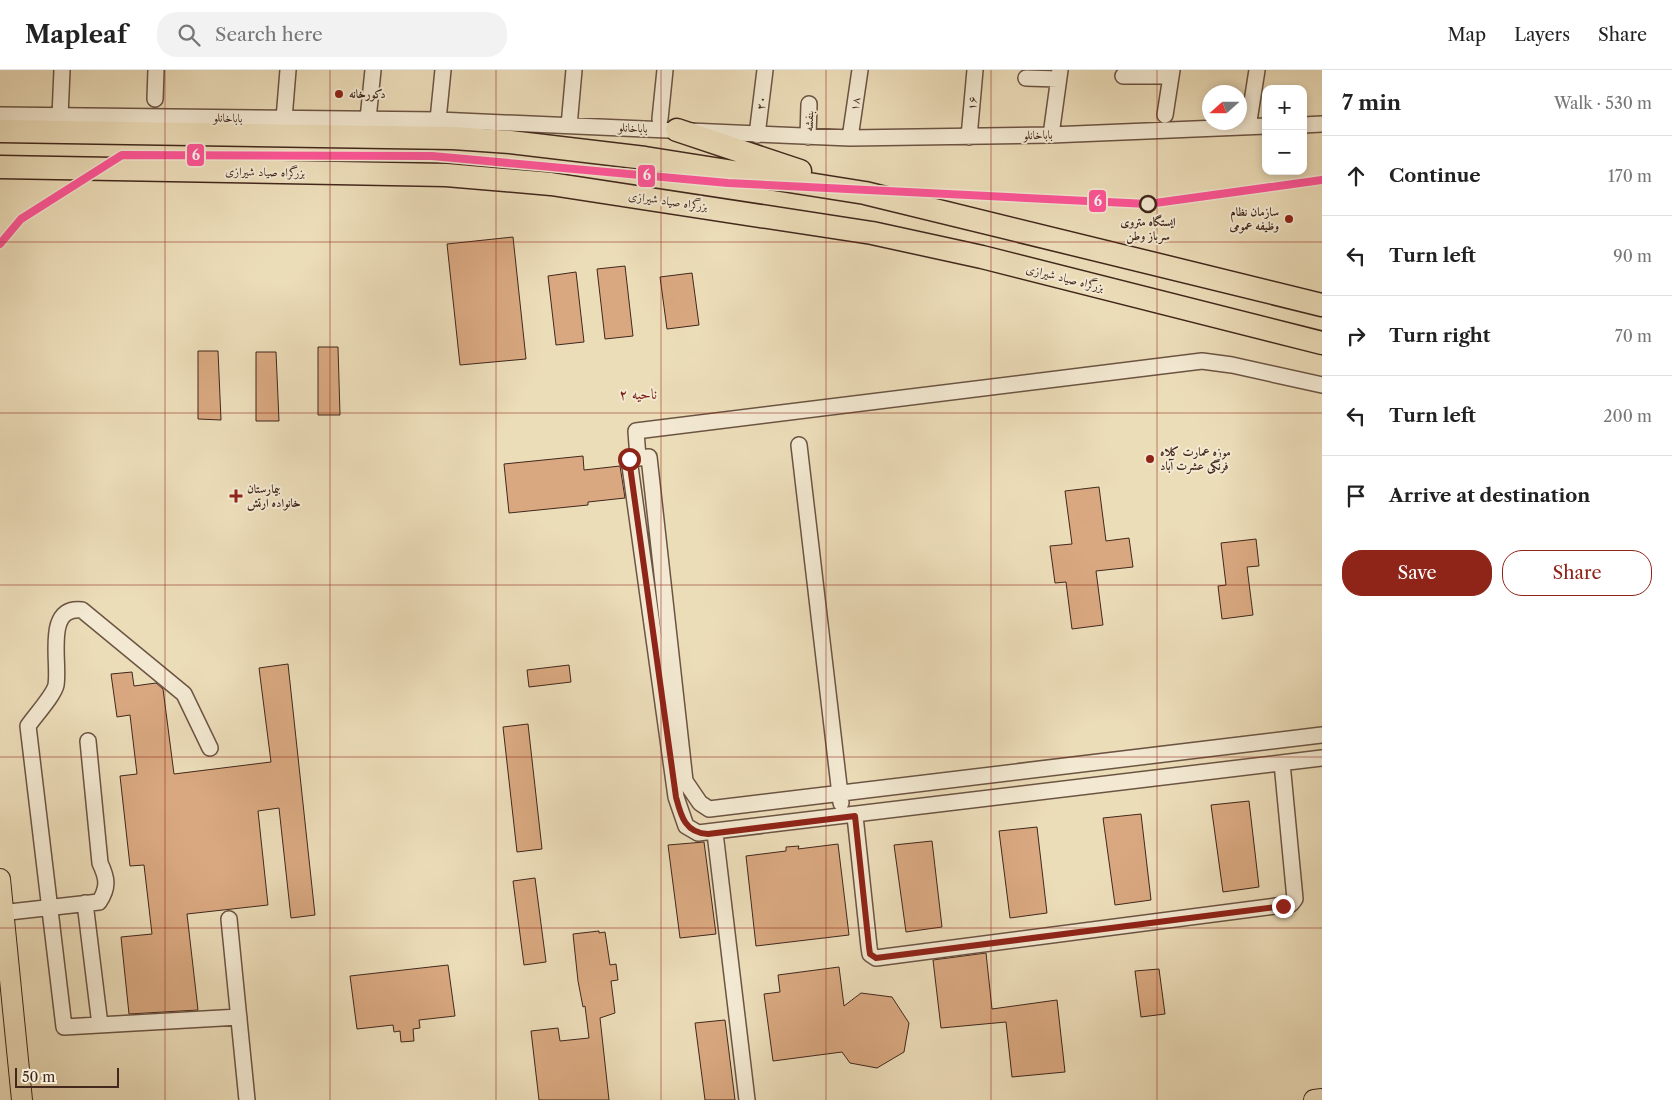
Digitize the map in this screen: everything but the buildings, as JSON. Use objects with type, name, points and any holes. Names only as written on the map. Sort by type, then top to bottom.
[{"type":"highway","points":[[668,124],[865,193]]},
{"type":"highway","points":[[0,131],[463,138],[638,157],[865,193],[1322,305]]},
{"type":"highway","name":"بزرگراه صیاد شیرازی","points":[[0,168],[446,175],[551,184],[872,233],[982,257],[1322,343]]},
{"type":"main road","points":[[0,879],[22,1100]]},
{"type":"main road","points":[[1314,1100],[1322,1099]]},
{"type":"street","points":[[60,116],[62,70]]},
{"type":"street","points":[[156,70],[156,99]]},
{"type":"street","points":[[284,119],[288,70]]},
{"type":"street","points":[[368,119],[373,70]]},
{"type":"street","points":[[438,120],[443,70]]},
{"type":"street","points":[[569,126],[574,70]]},
{"type":"street","points":[[665,70],[668,124]]},
{"type":"street","name":"۲۰","points":[[757,135],[764,70]]},
{"type":"street","name":"۱۸","points":[[850,138],[860,70]]},
{"type":"street","name":"۱۶","points":[[969,137],[976,70]]},
{"type":"street","points":[[1248,127],[1257,70]]},
{"type":"street","points":[[1123,76],[1171,73],[1165,114]]},
{"type":"street","points":[[1026,78],[1059,74],[1051,135]]},
{"type":"street","name":"بنفشه","points":[[808,137],[809,104]]},
{"type":"street","name":"باباخانلو","points":[[0,115],[438,120],[569,126],[668,124],[757,135],[850,138],[1051,135],[1262,126]]},
{"type":"street","points":[[1307,125],[1322,124]]},
{"type":"street","points":[[638,458],[636,431],[1202,361],[1232,365],[1322,385]]},
{"type":"street","points":[[798,446],[840,794],[849,816],[870,954],[876,958],[1291,904],[1294,900],[1282,763]]},
{"type":"street","points":[[1322,735],[709,809],[700,803],[685,781],[649,456],[629,459],[676,797],[686,826],[698,833],[715,833],[1322,758]]},
{"type":"street","points":[[210,748],[184,694],[82,610],[73,609],[65,612],[58,622],[56,687],[28,726],[48,907],[64,1027],[239,1016]]},
{"type":"street","points":[[2,913],[99,902],[107,890],[106,876],[100,863],[88,741]]},
{"type":"street","points":[[1148,756],[1150,779]]},
{"type":"street","points":[[715,833],[747,1100]]},
{"type":"street","points":[[85,903],[100,1024]]},
{"type":"street","points":[[229,919],[247,1100]]},
{"type":"transit line","name":"6","points":[[0,244],[21,219],[122,155],[432,156],[728,183],[1148,204],[1322,180]]},
{"type":"place","name":"دکورخانه","points":[[339,94]]},
{"type":"place","name":"ایستگاه متروی سرباز وطن","points":[[1148,204]]},
{"type":"place","name":"سازمان نظام وظیفه عمومی","points":[[1289,219]]},
{"type":"place","name":"موزه عمارت کلاه فرنگی عشرت آباد","points":[[1150,459]]},
{"type":"place","name":"بیمارستان خانواده ارتش","points":[[236,496]]},
{"type":"district","name":"ناحیه ۲","points":[[638,394]]},
{"type":"route","points":[[629,459],[676,797],[686,826],[698,833],[708,834],[855,816],[870,954],[876,958],[1283,906]]}]
